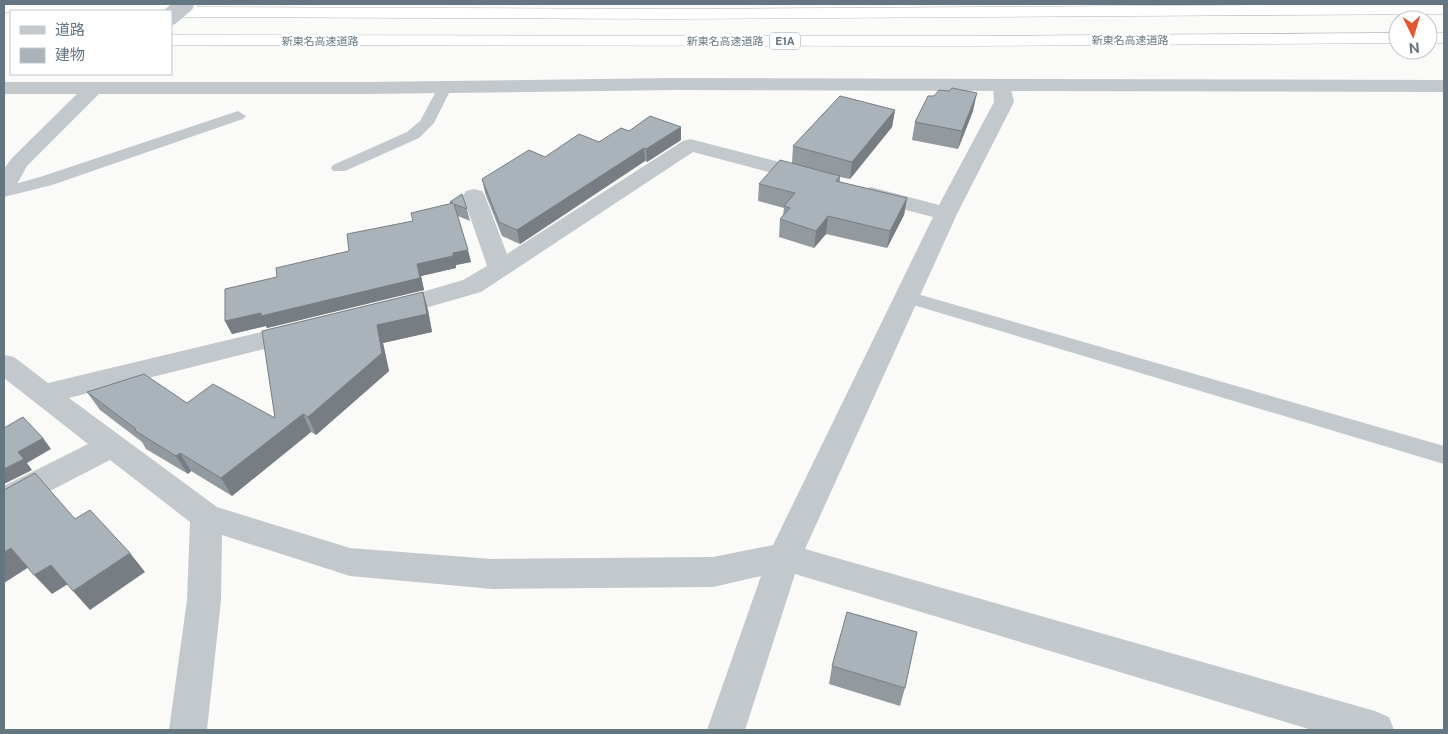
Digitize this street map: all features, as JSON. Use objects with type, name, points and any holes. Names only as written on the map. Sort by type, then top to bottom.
[{"type":"highway","points":[[4,8],[380,4]]},
{"type":"highway","points":[[4,8],[87,10]]},
{"type":"highway","points":[[172,12],[670,14],[1444,8]]},
{"type":"highway","name":"新東名高速道路","points":[[172,40],[934,41],[1388,38]]},
{"type":"street","points":[[172,15],[185,4]]},
{"type":"street","points":[[4,188],[11,164],[109,75]]},
{"type":"street","points":[[4,88],[445,87],[675,84],[1444,86]]},
{"type":"street","points":[[726,730],[784,557],[946,214],[1004,102],[1002,85]]},
{"type":"street","points":[[362,316],[440,297],[472,286],[690,145],[946,214]]},
{"type":"street","points":[[474,196],[500,269]]},
{"type":"street","points":[[43,394],[324,326]]},
{"type":"street","points":[[4,364],[206,517],[350,562],[492,574],[713,572],[784,557],[1304,720],[1375,730]]},
{"type":"street","points":[[4,500],[111,446]]},
{"type":"street","points":[[188,730],[204,600],[206,517]]},
{"type":"lane","points":[[339,168],[412,135],[426,123],[445,87]]},
{"type":"lane","points":[[4,192],[46,181],[238,116]]},
{"type":"lane","points":[[907,297],[1444,455]]},
{"type":"building","points":[[952,88],[977,93],[962,131],[915,122],[928,96],[934,96],[939,90],[949,91]]},
{"type":"building","points":[[840,96],[895,110],[852,162],[793,146]]},
{"type":"building","points":[[650,116],[681,127],[646,149],[644,148],[517,230],[499,222],[482,179],[529,150],[545,157],[579,134],[599,142],[621,128],[629,131]]},
{"type":"building","points":[[780,160],[840,176],[836,181],[907,198],[890,231],[828,216],[816,231],[780,219],[790,208],[784,206],[795,193],[759,184]]},
{"type":"building","points":[[462,194],[467,209],[454,204],[468,250],[453,253],[453,256],[417,264],[420,278],[261,316],[261,313],[225,321],[225,289],[277,277],[276,268],[349,251],[347,234],[413,221],[411,213],[453,203],[450,202]]},
{"type":"building","points":[[423,292],[427,314],[377,325],[382,353],[308,417],[303,414],[221,478],[180,453],[176,456],[134,430],[136,429],[87,392],[144,374],[187,403],[213,384],[275,418],[262,331]]},
{"type":"building","points":[[23,417],[43,438],[18,452],[24,459],[4,469],[4,428]]},
{"type":"building","points":[[35,473],[75,519],[90,510],[130,553],[73,591],[51,565],[34,575],[11,548],[4,552],[4,490]]},
{"type":"building","points":[[847,612],[917,632],[905,688],[832,666]]}]
